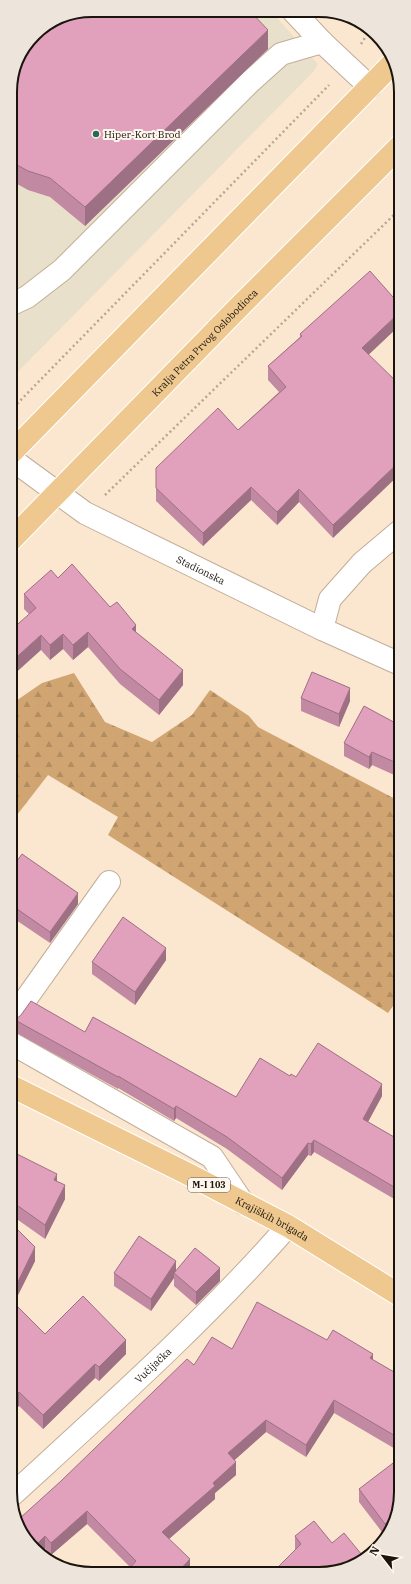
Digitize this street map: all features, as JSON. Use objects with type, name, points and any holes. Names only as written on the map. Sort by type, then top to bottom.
[{"type":"main road","points":[[17,447],[389,67]]},
{"type":"main road","name":"Kralja Petra Prvog Oslobodioca","points":[[17,534],[394,152]]},
{"type":"main road","name":"Krajiških brigada","points":[[17,1089],[288,1226],[394,1292]]},
{"type":"street","points":[[299,17],[322,42],[370,87]]},
{"type":"street","points":[[17,301],[27,296],[62,270],[245,87],[282,54],[322,42]]},
{"type":"street","name":"Stadionska","points":[[17,463],[85,513],[322,629],[394,661]]},
{"type":"street","points":[[322,629],[330,599],[362,563],[394,536]]},
{"type":"street","points":[[17,1010],[109,882]]},
{"type":"street","points":[[17,1046],[212,1157],[243,1203]]},
{"type":"street","name":"Vučijačka","points":[[17,1491],[129,1389],[243,1277],[288,1226]]},
{"type":"path","points":[[17,404],[347,66],[367,35]]},
{"type":"path","points":[[85,513],[394,215]]},
{"type":"shaded area","points":[[92,17],[276,17],[318,64],[314,71],[17,373],[18,80],[84,18]]},
{"type":"green space","points":[[74,673],[105,722],[152,742],[192,715],[210,690],[249,716],[258,727],[394,798],[394,1005],[388,1013],[108,835],[118,817],[48,775],[17,815],[17,700],[42,683]]},
{"type":"building","name":"Hiper-Kort Brod","points":[[92,17],[256,17],[268,30],[85,207],[50,178],[28,171],[17,165],[18,78],[27,55],[39,39],[55,27],[78,18]]},
{"type":"building","points":[[370,271],[394,298],[394,318],[362,348],[394,379],[394,467],[333,525],[299,489],[277,512],[251,487],[203,533],[156,488],[156,468],[218,408],[238,430],[286,387],[268,366],[302,336],[300,334]]},
{"type":"building","points":[[72,564],[110,607],[117,602],[136,625],[132,629],[183,670],[159,700],[120,669],[88,632],[73,645],[63,634],[50,645],[41,635],[17,657],[17,625],[36,608],[24,594],[51,570],[58,578]]},
{"type":"building","points":[[312,672],[350,688],[339,714],[301,698]]},
{"type":"building","points":[[364,706],[394,722],[394,762],[372,752],[369,757],[344,743]]},
{"type":"building","points":[[22,854],[78,893],[50,932],[17,909],[17,861]]},
{"type":"building","points":[[123,917],[166,948],[135,992],[92,962]]},
{"type":"building","points":[[31,1001],[85,1032],[93,1017],[236,1097],[260,1058],[290,1076],[291,1074],[296,1077],[318,1043],[382,1084],[363,1119],[394,1137],[394,1187],[314,1140],[311,1144],[308,1143],[282,1178],[227,1137],[176,1106],[174,1109],[118,1076],[17,1021],[17,1018]]},
{"type":"building","points":[[17,1154],[57,1174],[54,1180],[65,1185],[45,1225],[17,1205]]},
{"type":"building","points":[[17,1229],[35,1247],[17,1284]]},
{"type":"building","points":[[139,1236],[176,1261],[151,1299],[114,1273]]},
{"type":"building","points":[[195,1248],[220,1268],[196,1292],[174,1273]]},
{"type":"building","points":[[83,1296],[126,1340],[99,1367],[95,1364],[43,1415],[19,1392],[17,1394],[17,1306],[45,1334]]},
{"type":"building","points":[[257,1302],[327,1340],[333,1330],[373,1354],[370,1358],[394,1372],[394,1435],[334,1400],[306,1445],[266,1420],[228,1453],[236,1462],[213,1483],[215,1486],[162,1532],[190,1559],[183,1567],[130,1567],[136,1561],[87,1511],[51,1543],[45,1536],[38,1543],[25,1525],[21,1517],[61,1481],[187,1359],[194,1365],[212,1337],[232,1349]]},
{"type":"building","points":[[394,1462],[394,1497],[387,1523],[385,1524],[359,1489]]},
{"type":"building","points":[[314,1521],[332,1543],[344,1533],[361,1554],[343,1563],[328,1566],[278,1567],[301,1544],[295,1536]]},
{"type":"place","name":"Hiper-Kort Brod","points":[[96,134]]}]
